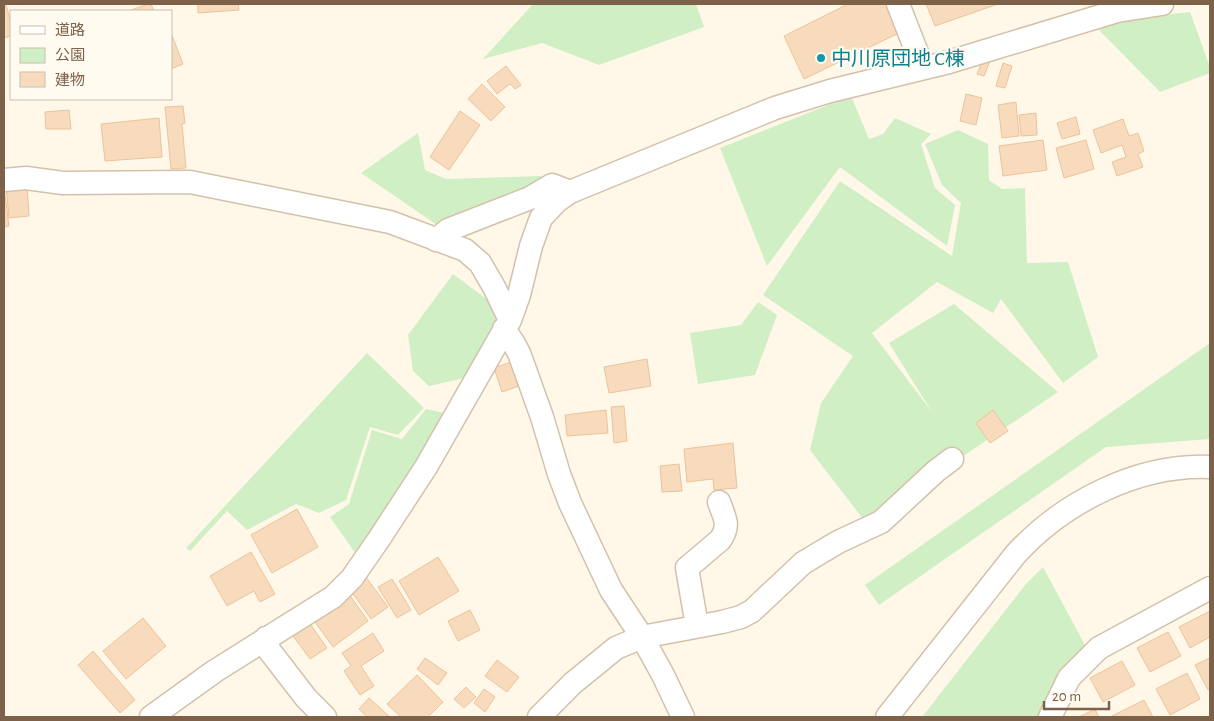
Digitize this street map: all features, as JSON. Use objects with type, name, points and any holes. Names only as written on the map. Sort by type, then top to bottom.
[{"type":"street","points":[[898,4],[924,68]]},
{"type":"street","points":[[151,717],[215,671],[333,596],[352,578],[426,467],[507,325],[519,294],[531,246],[541,218],[556,201],[570,192],[775,108],[830,91],[949,62],[1117,11],[1162,4]]},
{"type":"street","points":[[4,180],[26,178],[63,183],[190,182],[390,222],[466,250],[480,263],[494,287],[542,417],[558,474],[570,503],[611,590],[642,637],[663,674],[683,717]]},
{"type":"street","points":[[436,240],[448,230],[530,198],[552,185],[570,192]]},
{"type":"street","points":[[538,717],[573,683],[616,648],[642,637],[741,617],[752,611],[803,563],[838,542],[881,522],[936,471],[952,459]]},
{"type":"street","points":[[887,717],[1015,555],[1030,538],[1046,525],[1092,495],[1126,482],[1155,473],[1180,469],[1210,468]]},
{"type":"street","points":[[697,626],[687,568],[720,540],[724,534],[727,526],[719,502]]},
{"type":"street","points":[[1050,717],[1069,678],[1099,648],[1210,588]]},
{"type":"street","points":[[266,638],[269,650],[306,698],[325,717]]},
{"type":"green space","points":[[533,4],[696,4],[704,27],[599,65],[542,43],[483,59]]},
{"type":"green space","points":[[1190,12],[1210,67],[1210,73],[1160,92],[1092,23]]},
{"type":"green space","points":[[851,96],[869,139],[883,134],[895,118],[931,134],[921,144],[935,188],[955,205],[947,246],[840,167],[767,266],[720,148]]},
{"type":"green space","points":[[958,130],[988,144],[989,180],[1002,189],[1025,188],[1027,263],[1068,262],[1098,357],[1063,383],[1001,299],[993,313],[937,282],[872,333],[932,412],[889,343],[954,304],[1058,392],[962,457],[870,528],[810,450],[821,403],[853,356],[763,295],[840,181],[952,256],[961,203],[942,185],[925,144]]},
{"type":"green space","points":[[418,133],[425,170],[446,179],[541,176],[541,184],[437,225],[361,173]]},
{"type":"green space","points":[[453,274],[511,317],[465,378],[429,386],[413,371],[408,335]]},
{"type":"green space","points":[[758,302],[777,315],[755,375],[698,384],[690,333],[741,325]]},
{"type":"green space","points":[[1210,343],[1210,439],[1106,447],[879,605],[865,585]]},
{"type":"green space","points":[[367,353],[424,408],[398,435],[370,427],[346,500],[319,513],[296,504],[247,530],[227,511],[190,551],[186,548]]},
{"type":"green space","points":[[426,409],[449,414],[356,554],[330,517],[349,504],[372,430],[402,439]]},
{"type":"green space","points":[[1043,567],[1086,647],[1039,717],[922,717],[1026,584]]},
{"type":"building","points":[[4,4],[6,4],[10,20],[10,36],[4,38]]},
{"type":"building","points":[[151,4],[154,10],[131,10]]},
{"type":"building","points":[[198,4],[238,4],[239,10],[198,13]]},
{"type":"building","name":"中川原団地 C棟","points":[[848,4],[887,4],[901,32],[804,79],[784,36]]},
{"type":"building","points":[[926,4],[998,4],[935,26]]},
{"type":"building","points":[[172,36],[183,64],[172,69]]},
{"type":"building","points":[[983,59],[990,61],[984,76],[977,74]]},
{"type":"building","points":[[1003,63],[1012,66],[1005,88],[996,86]]},
{"type":"building","points":[[506,66],[521,85],[515,89],[510,84],[497,94],[487,81]]},
{"type":"building","points":[[482,84],[505,107],[491,121],[468,99]]},
{"type":"building","points":[[966,94],[982,98],[976,125],[960,121]]},
{"type":"building","points":[[1016,102],[1019,136],[1002,138],[998,105]]},
{"type":"building","points":[[183,106],[185,123],[182,124],[186,168],[171,169],[165,107]]},
{"type":"building","points":[[69,110],[71,129],[46,129],[45,112]]},
{"type":"building","points":[[460,111],[480,125],[449,170],[430,157]]},
{"type":"building","points":[[1036,113],[1037,135],[1021,136],[1019,115]]},
{"type":"building","points":[[1076,117],[1080,134],[1062,139],[1057,123]]},
{"type":"building","points":[[159,118],[162,157],[105,161],[101,124]]},
{"type":"building","points":[[1123,119],[1129,136],[1138,133],[1144,151],[1138,154],[1143,167],[1117,176],[1112,162],[1126,157],[1122,145],[1101,153],[1093,130]]},
{"type":"building","points":[[1043,140],[1047,170],[1003,176],[999,146]]},
{"type":"building","points":[[1086,140],[1094,169],[1064,178],[1056,148]]},
{"type":"building","points":[[27,184],[29,216],[9,218],[6,185]]},
{"type":"building","points":[[4,187],[9,226],[4,227]]},
{"type":"building","points":[[647,359],[651,386],[609,393],[604,367]]},
{"type":"building","points":[[511,362],[519,386],[502,392],[494,368]]},
{"type":"building","points":[[624,406],[627,441],[614,443],[611,407]]},
{"type":"building","points":[[606,410],[608,433],[567,436],[565,415]]},
{"type":"building","points":[[993,410],[1008,431],[990,443],[976,423]]},
{"type":"building","points":[[733,443],[737,488],[714,490],[713,479],[687,482],[684,449]]},
{"type":"building","points":[[679,464],[682,491],[662,492],[660,466]]},
{"type":"building","points":[[297,509],[318,547],[272,573],[251,535]]},
{"type":"building","points":[[251,552],[275,594],[260,602],[254,591],[227,606],[210,576]]},
{"type":"building","points":[[438,557],[459,591],[419,615],[399,581]]},
{"type":"building","points":[[365,576],[388,607],[371,619],[349,588]]},
{"type":"building","points":[[392,579],[411,610],[397,618],[378,587]]},
{"type":"building","points":[[346,590],[368,621],[333,647],[310,615]]},
{"type":"building","points":[[470,610],[480,630],[458,641],[448,621]]},
{"type":"building","points":[[1210,611],[1210,637],[1190,648],[1179,627]]},
{"type":"building","points":[[143,618],[166,646],[126,679],[103,651]]},
{"type":"building","points":[[308,621],[327,648],[310,659],[291,633]]},
{"type":"building","points":[[1168,632],[1181,656],[1150,672],[1137,648]]},
{"type":"building","points":[[373,633],[384,651],[361,666],[374,686],[360,695],[344,671],[351,666],[342,653]]},
{"type":"building","points":[[93,651],[135,700],[120,713],[78,665]]},
{"type":"building","points":[[425,658],[447,673],[438,685],[417,669]]},
{"type":"building","points":[[1210,658],[1210,689],[1208,690],[1195,665]]},
{"type":"building","points":[[497,660],[519,677],[507,692],[485,676]]},
{"type":"building","points":[[1122,661],[1135,685],[1103,702],[1090,678]]},
{"type":"building","points":[[1187,673],[1200,699],[1170,715],[1156,689]]},
{"type":"building","points":[[417,675],[443,702],[428,717],[401,717],[387,704]]},
{"type":"building","points":[[466,687],[476,697],[464,708],[454,699]]},
{"type":"building","points":[[484,689],[495,697],[485,712],[474,703]]},
{"type":"building","points":[[369,698],[390,717],[367,717],[359,709]]},
{"type":"building","points":[[1144,700],[1153,717],[1110,717]]},
{"type":"building","points":[[1095,709],[1099,717],[1079,717]]},
{"type":"place","name":"中川原団地 C棟","points":[[821,58]]}]
